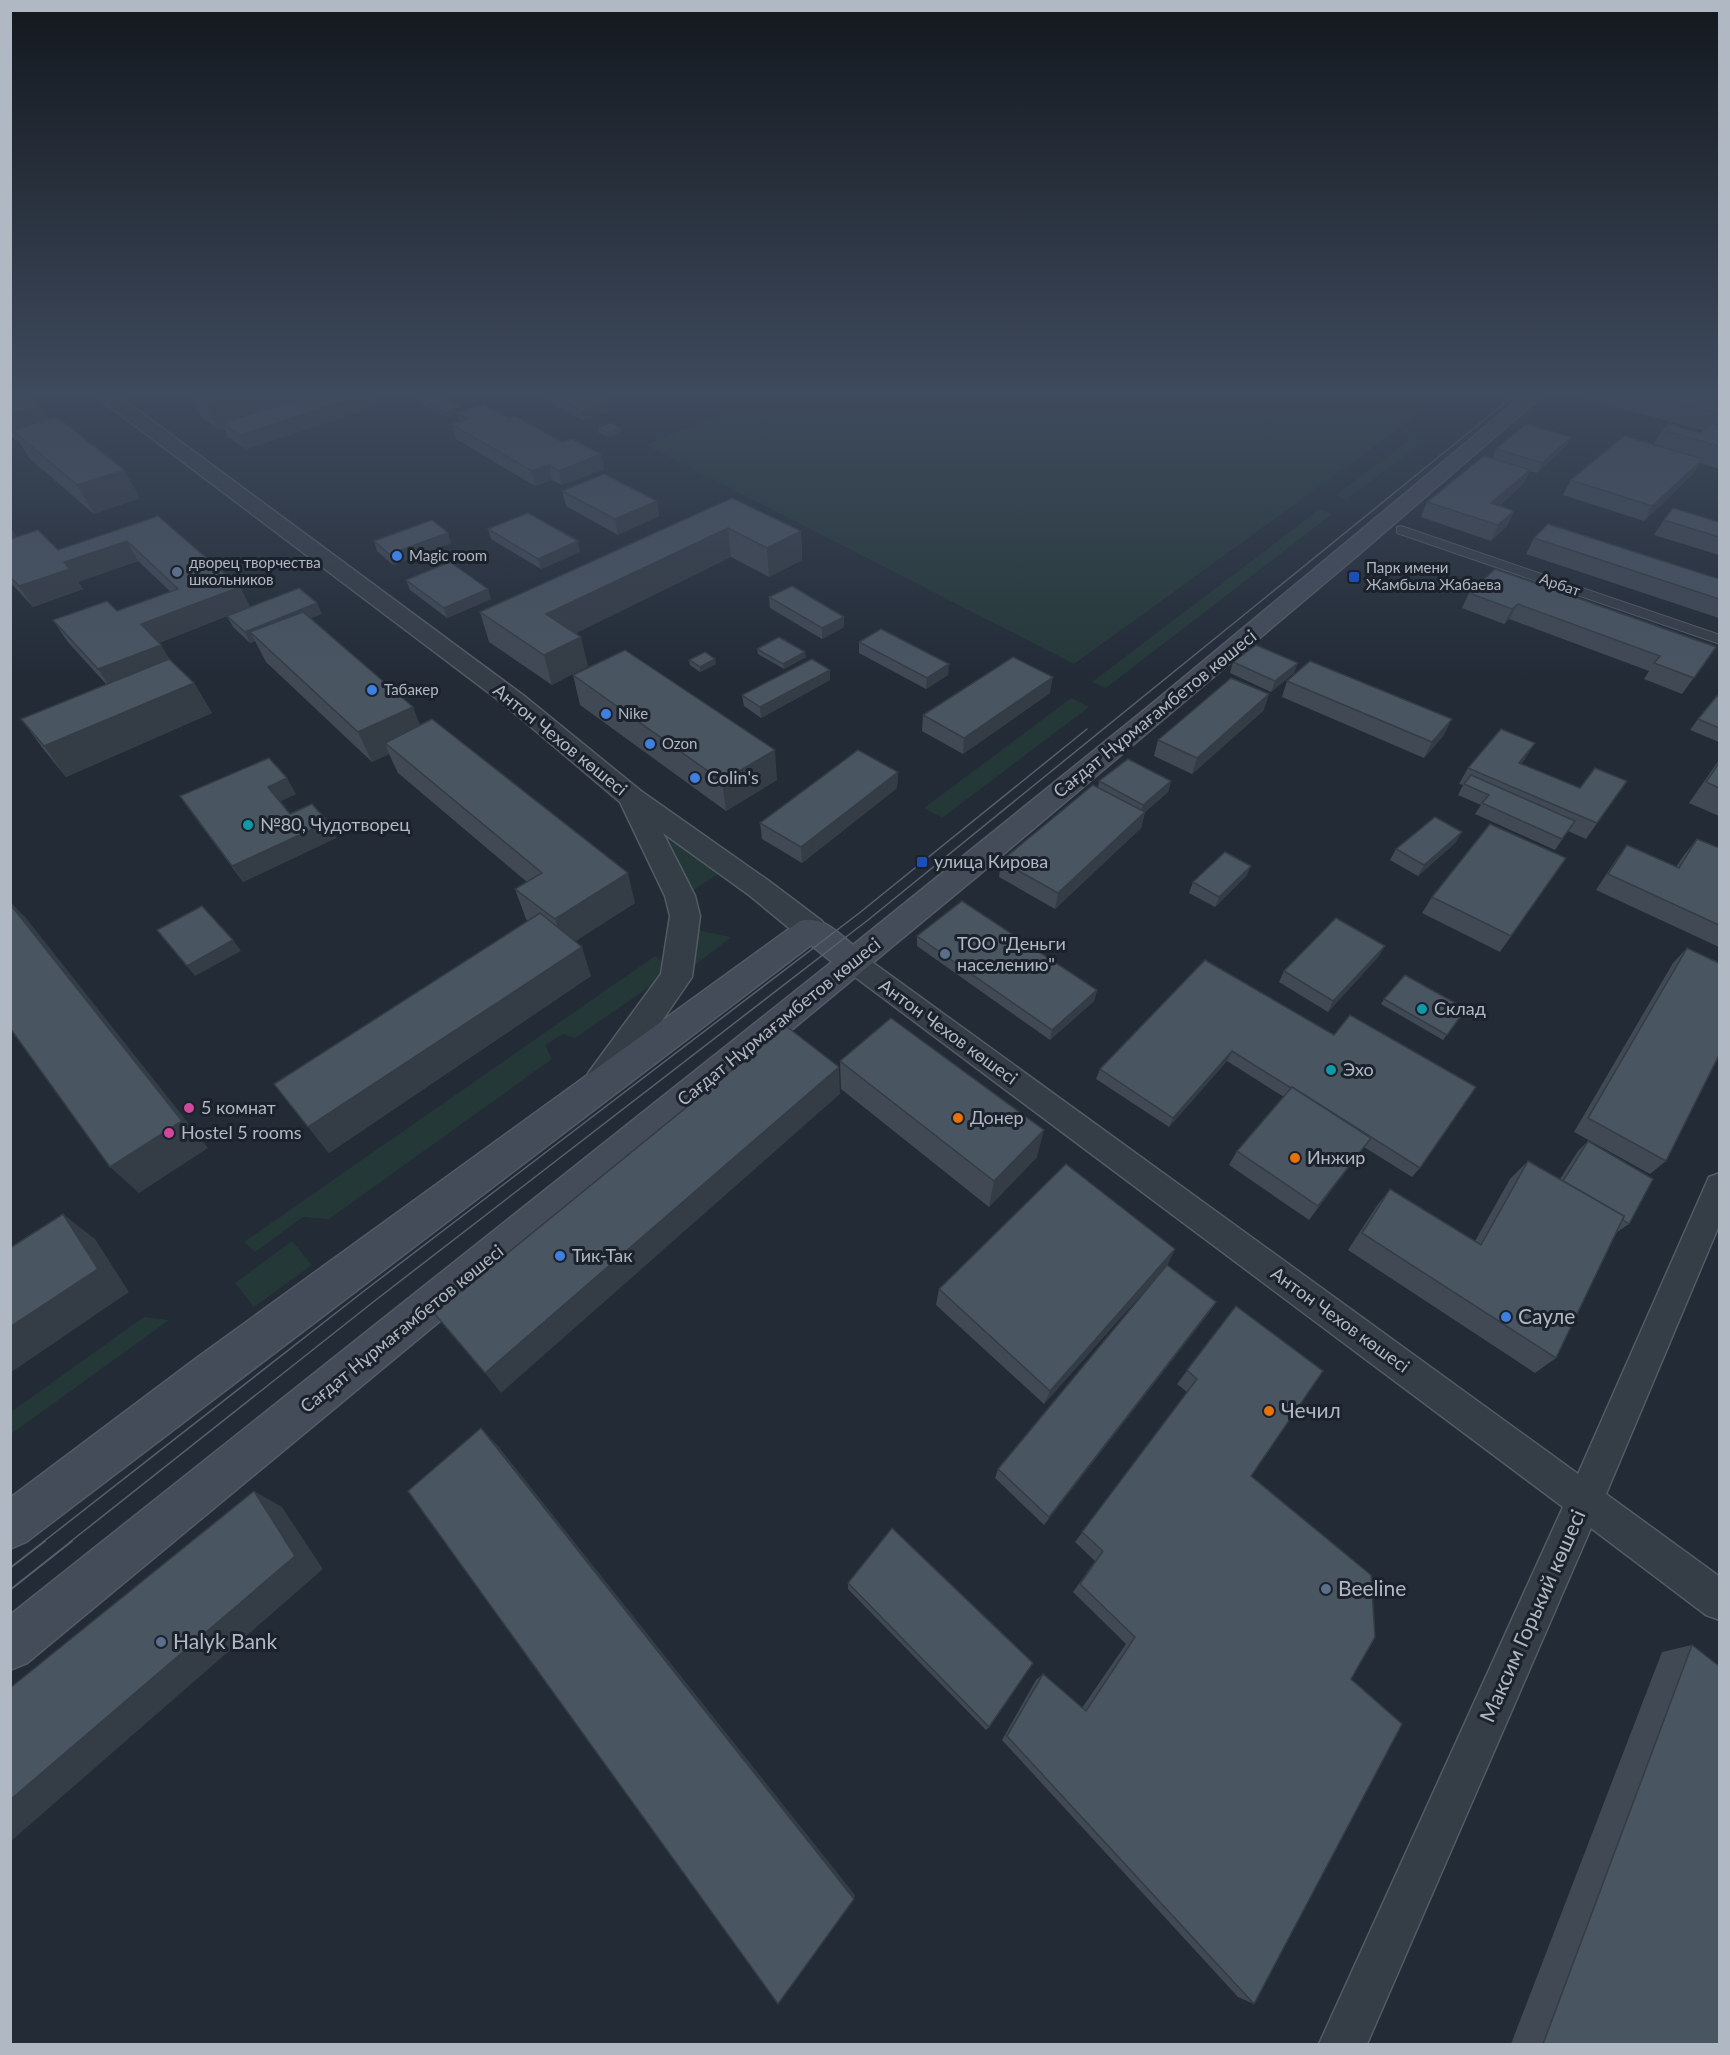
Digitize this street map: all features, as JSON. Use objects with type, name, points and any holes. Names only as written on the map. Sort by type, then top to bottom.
[{"type":"main road","name":"Сағдат Нұрмағамбетов көшесі","points":[[10,1646],[385,1345],[1255,631],[1427,486]]},
{"type":"main road","name":"Антон Чехов көшесі","points":[[811,929],[852,962]]},
{"type":"main road","points":[[10,1526],[204,1379],[811,929]]},
{"type":"street","name":"Антон Чехов көшесі","points":[[229,486],[514,700],[631,797],[759,888],[811,929]]},
{"type":"street","name":"Арбат","points":[[1401,530],[1719,640]]},
{"type":"street","points":[[595,1091],[676,977],[686,916],[680,896],[631,797]]},
{"type":"street","name":"Антон Чехов көшесі","points":[[852,962],[1719,1601]]},
{"type":"street","name":"Максим Горький көшесі","points":[[1342,2044],[1584,1500],[1719,1186]]},
{"type":"shaded area","points":[[726,486],[1320,486],[1074,664]]},
{"type":"shaded area","points":[[1347,486],[1365,486],[1347,499],[1335,495]]},
{"type":"shaded area","points":[[1320,509],[1332,514],[1106,688],[1092,682]]},
{"type":"shaded area","points":[[1071,698],[1089,707],[942,818],[924,808]]},
{"type":"shaded area","points":[[659,832],[718,874],[692,891]]},
{"type":"shaded area","points":[[697,930],[731,937],[686,972]]},
{"type":"shaded area","points":[[655,956],[674,970],[575,1038],[563,1034],[545,1045],[552,1059],[329,1219],[303,1217],[255,1252],[244,1242]]},
{"type":"shaded area","points":[[292,1241],[312,1265],[254,1307],[235,1283]]},
{"type":"shaded area","points":[[144,1317],[169,1320],[11,1434],[11,1412]]},
{"type":"building","points":[[575,486],[627,486],[657,501],[615,519],[562,491]]},
{"type":"building","points":[[1447,486],[1511,486],[1491,503],[1514,511],[1498,525],[1427,502]]},
{"type":"building","points":[[1589,486],[1674,486],[1652,506]]},
{"type":"building","points":[[732,498],[801,531],[767,548],[728,528],[546,614],[581,637],[544,655],[480,612]]},
{"type":"building","points":[[1673,508],[1719,522],[1719,537],[1664,520]]},
{"type":"building","points":[[528,513],[578,541],[538,559],[488,529]]},
{"type":"building","points":[[158,516],[240,587],[141,624],[161,645],[98,669],[53,620],[107,601],[117,611],[178,589],[127,541],[64,562],[70,569],[19,586],[10,577],[10,539],[38,530],[58,550]]},
{"type":"building","points":[[432,520],[448,533],[389,554],[374,541]]},
{"type":"building","points":[[1548,524],[1719,579],[1719,599],[1534,538]]},
{"type":"building","points":[[450,562],[488,589],[444,608],[406,580]]},
{"type":"building","points":[[1495,569],[1716,647],[1694,678],[1654,663],[1660,656],[1518,604],[1512,609],[1469,593]]},
{"type":"building","points":[[792,586],[844,617],[822,628],[769,597]]},
{"type":"building","points":[[299,588],[317,603],[245,632],[227,616]]},
{"type":"building","points":[[303,612],[413,707],[358,732],[250,632]]},
{"type":"building","points":[[881,629],[949,664],[927,678],[859,642]]},
{"type":"building","points":[[779,637],[805,652],[783,664],[757,649]]},
{"type":"building","points":[[1256,645],[1298,663],[1275,681],[1233,662]]},
{"type":"building","points":[[625,650],[775,750],[722,781],[573,675]]},
{"type":"building","points":[[705,652],[715,659],[700,667],[689,660]]},
{"type":"building","points":[[1013,657],[1053,677],[964,738],[923,715]]},
{"type":"building","points":[[169,659],[194,683],[44,746],[21,719]]},
{"type":"building","points":[[812,659],[830,670],[760,707],[742,695]]},
{"type":"building","points":[[1310,661],[1452,719],[1432,742],[1287,681]]},
{"type":"building","points":[[1231,678],[1269,694],[1197,758],[1158,740]]},
{"type":"building","points":[[1717,696],[1719,697],[1719,728],[1698,719]]},
{"type":"building","points":[[432,719],[628,873],[555,919],[515,889],[542,873],[385,743]]},
{"type":"building","points":[[1501,729],[1535,743],[1519,763],[1580,788],[1595,768],[1627,781],[1597,823],[1468,768]]},
{"type":"building","points":[[858,750],[898,772],[801,847],[760,823]]},
{"type":"building","name":"№80, Чудотворец","points":[[269,758],[287,778],[268,787],[290,814],[312,804],[328,822],[232,866],[180,796]]},
{"type":"building","points":[[1128,759],[1171,781],[1143,805],[1099,781]]},
{"type":"building","points":[[1719,763],[1719,788],[1706,782]]},
{"type":"building","points":[[1471,775],[1575,821],[1562,839],[1482,803],[1489,795],[1464,784]]},
{"type":"building","points":[[1093,785],[1145,812],[1058,893],[1001,861]]},
{"type":"building","points":[[1435,817],[1462,832],[1424,865],[1396,849]]},
{"type":"building","points":[[1490,824],[1566,858],[1511,936],[1432,897]]},
{"type":"building","points":[[1697,839],[1719,848],[1719,925],[1608,874],[1627,845],[1679,868]]},
{"type":"building","points":[[1225,852],[1251,866],[1219,897],[1193,882]]},
{"type":"building","points":[[962,901],[1097,990],[1052,1030],[917,936]]},
{"type":"building","points":[[10,904],[182,1121],[110,1167],[10,1028]]},
{"type":"building","points":[[202,906],[233,940],[187,966],[157,930]]},
{"type":"building","points":[[540,913],[582,947],[308,1127],[274,1084]]},
{"type":"building","points":[[1336,918],[1385,946],[1333,1001],[1284,971]]},
{"type":"building","points":[[1687,948],[1719,963],[1719,1055],[1666,1161],[1588,1118]]},
{"type":"building","name":"Эхо","points":[[1205,960],[1334,1035],[1350,1015],[1476,1087],[1420,1168],[1232,1051],[1173,1118],[1100,1069]]},
{"type":"building","name":"Склад","points":[[1405,975],[1466,1009],[1447,1035],[1384,999]]},
{"type":"building","points":[[891,1018],[1044,1130],[994,1181],[840,1061]]},
{"type":"building","points":[[786,1026],[839,1067],[485,1373],[434,1313]]},
{"type":"building","name":"Инжир","points":[[1292,1087],[1371,1138],[1318,1206],[1237,1151]]},
{"type":"building","points":[[1588,1141],[1653,1179],[1629,1224],[1623,1220],[1624,1216],[1563,1181]]},
{"type":"building","name":"Сауле","points":[[1528,1161],[1624,1216],[1556,1358],[1362,1233],[1390,1189],[1481,1245]]},
{"type":"building","points":[[1066,1164],[1175,1249],[1050,1391],[939,1289]]},
{"type":"building","points":[[63,1214],[98,1269],[10,1327],[10,1248]]},
{"type":"building","points":[[1167,1265],[1216,1302],[1049,1517],[998,1469]]},
{"type":"building","points":[[1236,1306],[1323,1371],[1251,1476],[1371,1575],[1375,1637],[1351,1679],[1402,1724],[1254,2004],[1007,1736],[1043,1674],[1086,1711],[1135,1637],[1080,1584],[1103,1551],[1082,1532],[1197,1379],[1187,1370]]},
{"type":"building","points":[[481,1428],[854,1899],[778,2004],[408,1491]]},
{"type":"building","points":[[254,1491],[295,1556],[10,1800],[10,1688]]},
{"type":"building","points":[[892,1528],[1033,1663],[989,1727],[848,1583]]},
{"type":"building","points":[[1692,1645],[1719,1666],[1719,2044],[1543,2044]]},
{"type":"tram line","points":[[70,1542],[377,1299],[868,920],[1403,486]]},
{"type":"tram line","points":[[43,1542],[364,1291],[858,914],[1087,729]]},
{"type":"tram line","points":[[10,1568],[45,1541]]},
{"type":"tram line","points":[[10,1590],[72,1541]]},
{"type":"place","name":"Magic room","points":[[397,556]]},
{"type":"place","name":"дворец творчества школьников","points":[[177,572]]},
{"type":"place","name":"Парк имени Жамбыла Жабаева","points":[[1354,577]]},
{"type":"place","name":"Табакер","points":[[372,690]]},
{"type":"place","name":"Nike","points":[[606,714]]},
{"type":"place","name":"Ozon","points":[[650,744]]},
{"type":"place","name":"Colin's","points":[[695,778]]},
{"type":"place","name":"№80, Чудотворец","points":[[248,825]]},
{"type":"place","name":"улица Кирова","points":[[922,862]]},
{"type":"place","name":"ТОО \"Деньги населению\"","points":[[945,954]]},
{"type":"place","name":"Склад","points":[[1422,1009]]},
{"type":"place","name":"Эхо","points":[[1331,1070]]},
{"type":"place","name":"5 комнат","points":[[189,1108]]},
{"type":"place","name":"Донер","points":[[958,1118]]},
{"type":"place","name":"Hostel 5 rooms","points":[[169,1133]]},
{"type":"place","name":"Инжир","points":[[1295,1158]]},
{"type":"place","name":"Тик-Так","points":[[560,1256]]},
{"type":"place","name":"Сауле","points":[[1506,1317]]},
{"type":"place","name":"Чечил","points":[[1269,1411]]},
{"type":"place","name":"Beeline","points":[[1326,1589]]},
{"type":"place","name":"Halyk Bank","points":[[161,1642]]}]
